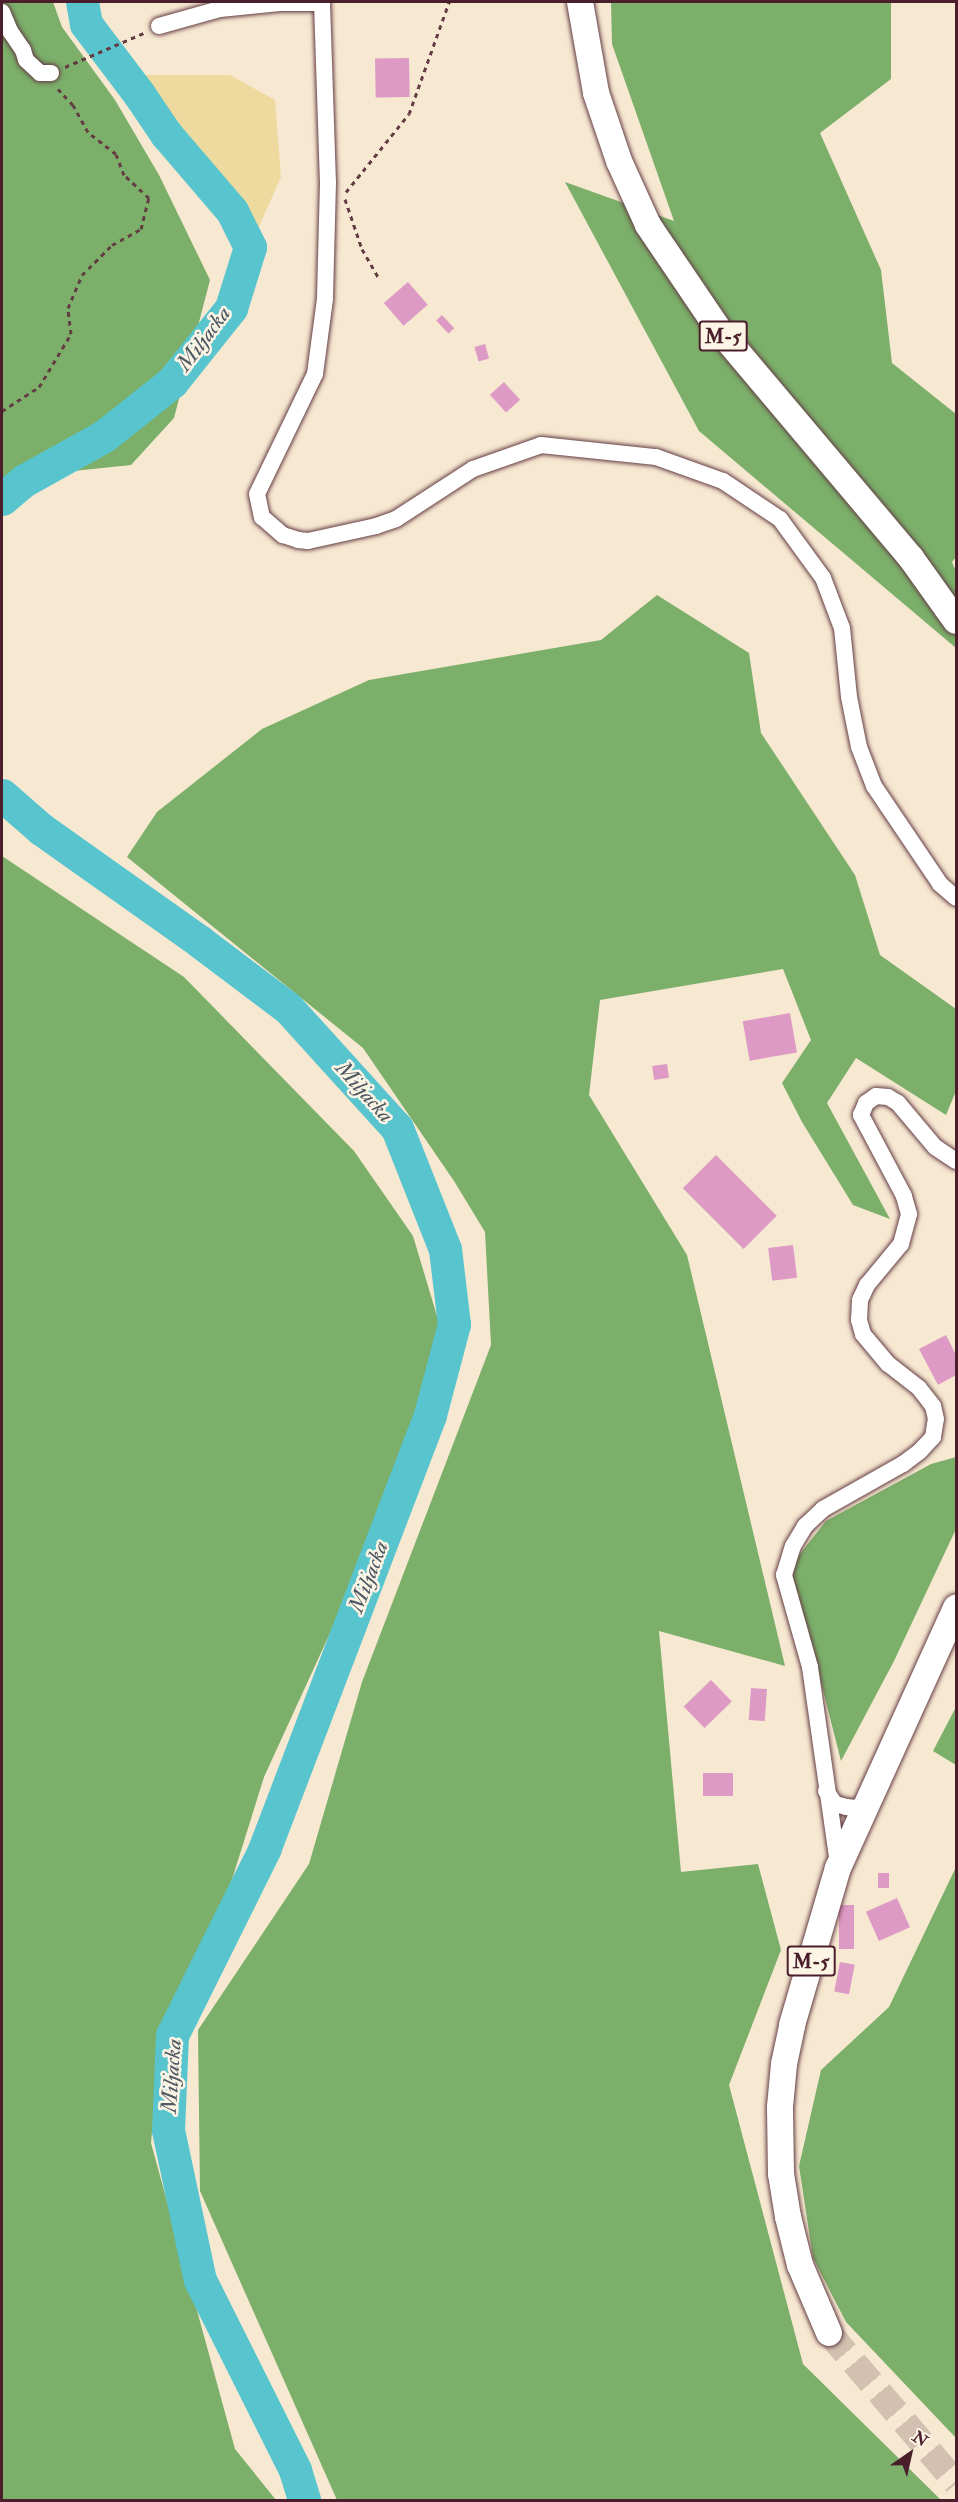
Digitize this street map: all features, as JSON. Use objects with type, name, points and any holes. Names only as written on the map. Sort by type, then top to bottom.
[{"type":"main road","name":"M-5","points":[[580,2],[596,93],[619,161],[648,225],[719,330],[911,558],[957,621]]},
{"type":"main road","name":"M-5","points":[[829,2333],[800,2265],[788,2217],[781,2174],[780,2108],[792,2025],[838,1868],[957,1608]]},
{"type":"street","points":[[159,26],[220,9],[280,3],[322,3],[328,182],[325,299],[315,374],[257,494],[262,517],[283,535],[308,541],[376,526],[396,519],[473,469],[541,445],[656,457],[723,481],[780,519],[823,578],[842,628],[849,697],[860,747],[874,786],[940,884],[957,898]]},
{"type":"street","points":[[2,12],[26,60],[48,74]]},
{"type":"street","points":[[838,1868],[810,1667],[784,1575],[792,1546],[805,1526],[823,1509],[903,1464],[920,1451],[933,1437],[936,1419],[933,1406],[919,1388],[888,1364],[863,1334],[859,1320],[860,1300],[867,1285],[901,1244],[909,1214],[904,1196],[861,1115],[866,1102],[876,1096],[888,1097],[898,1103],[935,1147],[957,1161]]},
{"type":"street","points":[[826,1791],[835,1804],[846,1807],[856,1808],[867,1802]]},
{"type":"path","points":[[344,195],[409,114],[449,2]]},
{"type":"path","points":[[2,411],[39,387],[71,334],[68,308],[82,275],[112,245],[141,229],[149,198],[124,175],[116,154],[88,132],[73,105],[48,74],[159,26]]},
{"type":"path","points":[[343,184],[344,195],[362,249],[379,279]]},
{"type":"green space","points":[[2,2],[53,2],[62,27],[115,100],[159,175],[210,280],[174,418],[131,465],[54,473],[2,499]]},
{"type":"green space","points":[[611,2],[891,2],[891,79],[820,133],[881,270],[892,363],[956,414],[956,557],[952,562],[956,571],[956,648],[699,431],[565,182],[674,221],[612,44]]},
{"type":"green space","points":[[657,595],[749,653],[761,733],[855,875],[880,955],[956,1009],[956,1091],[946,1115],[856,1058],[827,1103],[890,1219],[853,1205],[802,1122],[782,1083],[811,1040],[783,969],[600,1000],[589,1095],[687,1255],[785,1666],[659,1631],[681,1872],[758,1864],[781,1950],[729,2085],[803,2364],[941,2500],[337,2500],[200,2191],[198,2030],[309,1864],[362,1682],[491,1345],[485,1232],[454,1181],[363,1048],[127,857],[157,812],[262,729],[369,680],[601,640]]},
{"type":"green space","points":[[2,856],[184,977],[354,1151],[413,1236],[440,1326],[408,1463],[264,1777],[205,1966],[160,2041],[151,2143],[235,2449],[276,2500],[2,2500]]},
{"type":"green space","points":[[956,1457],[956,1529],[894,1661],[841,1761],[807,1627],[788,1569],[826,1521],[931,1464]]},
{"type":"green space","points":[[956,1707],[956,1765],[933,1751]]},
{"type":"green space","points":[[956,1867],[956,2438],[846,2322],[813,2258],[799,2166],[821,2070],[889,2007]]},
{"type":"sand","points":[[124,75],[230,75],[275,100],[281,177],[250,247],[232,211],[166,134]]},
{"type":"building","points":[[409,58],[410,97],[376,98],[375,59]]},
{"type":"building","points":[[408,282],[428,305],[404,326],[384,303]]},
{"type":"building","points":[[442,315],[454,328],[448,334],[436,320]]},
{"type":"building","points":[[485,344],[489,358],[479,361],[474,347]]},
{"type":"building","points":[[504,382],[520,400],[506,413],[490,395]]},
{"type":"building","points":[[790,1013],[797,1052],[750,1061],[743,1021]]},
{"type":"building","points":[[667,1064],[669,1078],[654,1080],[652,1066]]},
{"type":"building","points":[[716,1155],[777,1216],[744,1249],[683,1188]]},
{"type":"building","points":[[793,1245],[797,1278],[772,1281],[768,1248]]},
{"type":"building","points":[[946,1335],[956,1355],[956,1375],[938,1385],[919,1349]]},
{"type":"building","points":[[711,1680],[732,1702],[705,1728],[684,1706]]},
{"type":"building","points":[[751,1688],[767,1689],[765,1721],[749,1720]]},
{"type":"building","points":[[703,1773],[733,1773],[733,1796],[703,1796]]},
{"type":"building","points":[[878,1873],[889,1873],[889,1888],[878,1888]]},
{"type":"building","points":[[897,1898],[910,1927],[879,1941],[866,1912]]},
{"type":"building","points":[[839,1905],[854,1905],[854,1949],[839,1949]]},
{"type":"building","points":[[840,1962],[855,1965],[849,1994],[834,1991]]},
{"type":"waterway","name":"Miljacka","points":[[2,499],[25,480],[104,436],[172,382],[231,308],[250,247],[232,211],[166,134],[86,24],[82,2]]},
{"type":"waterway","name":"Miljacka","points":[[2,795],[41,829],[199,941],[288,1008],[397,1128],[445,1249],[454,1324],[430,1415],[265,1848],[172,2035],[168,2130],[200,2280],[295,2470],[304,2500]]},
{"type":"tunnel","points":[[829,2333],[956,2483]]}]
